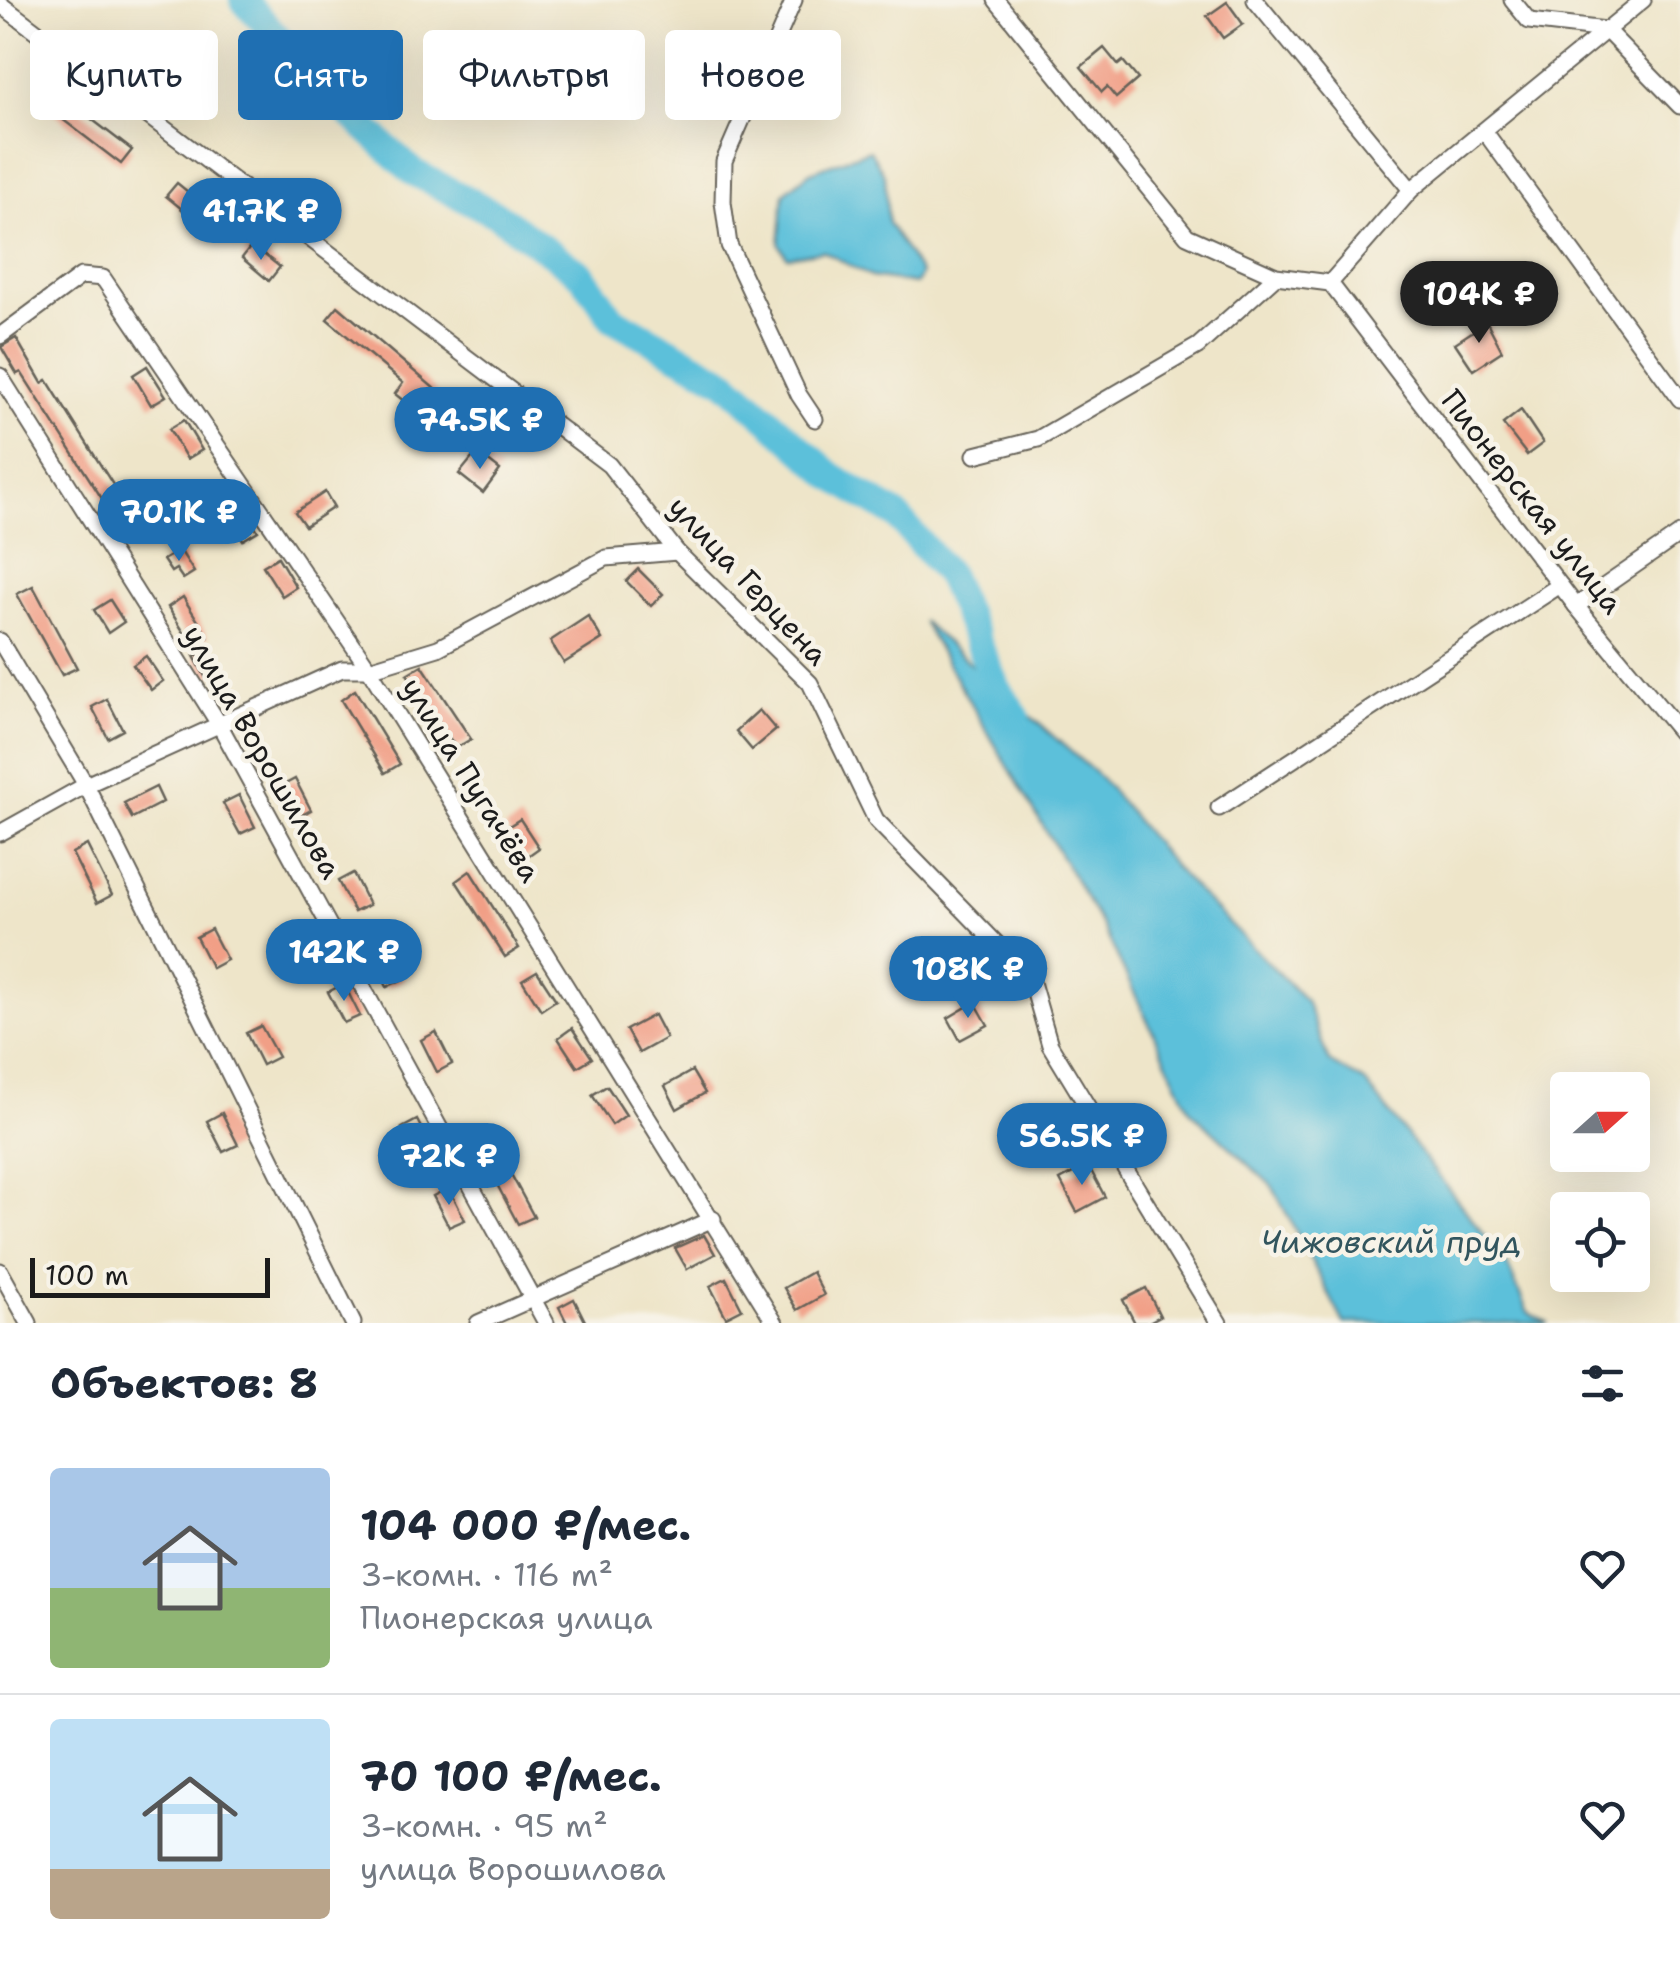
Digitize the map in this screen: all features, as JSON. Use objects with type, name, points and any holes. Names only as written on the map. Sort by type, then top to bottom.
[{"type":"street","points":[[794,0],[724,160],[724,202],[729,245],[799,395],[815,419]]},
{"type":"street","points":[[996,0],[1187,236],[1276,276],[1330,284],[1411,190],[1643,0]]},
{"type":"street","points":[[1255,0],[1411,190]]},
{"type":"street","points":[[1512,0],[1528,20],[1606,30],[1680,106]]},
{"type":"street","name":"улица Герцена","points":[[0,4],[609,465],[677,552],[810,683],[876,820],[1031,979],[1050,1045],[1219,1323]]},
{"type":"street","points":[[1485,132],[1680,399]]},
{"type":"street","name":"улица Пугачёва","points":[[0,336],[81,276],[103,278],[369,669],[776,1323]]},
{"type":"street","points":[[975,455],[1038,438],[1198,346],[1276,276]]},
{"type":"street","name":"Пионерская улица","points":[[1330,284],[1576,606],[1680,732]]},
{"type":"street","name":"улица Ворошилова","points":[[0,376],[219,724],[546,1323]]},
{"type":"street","points":[[1576,606],[1680,534]]},
{"type":"street","points":[[0,833],[86,786],[342,669],[369,669],[438,648],[606,558],[677,552]]},
{"type":"street","points":[[1219,808],[1560,584]]},
{"type":"street","points":[[0,640],[86,786],[353,1323]]},
{"type":"street","points":[[478,1323],[713,1218]]},
{"type":"street","points":[[0,1271],[30,1323]]},
{"type":"water","points":[[870,150],[885,176],[888,223],[921,274],[916,284],[871,277],[823,251],[787,257],[779,244],[784,193],[810,172]]},
{"type":"water","name":"Чижовский пруд","points":[[922,621],[1101,778],[1181,875],[1306,1001],[1329,1062],[1366,1083],[1507,1264],[1528,1313],[1549,1323],[1344,1323],[1272,1186],[1190,1110],[1104,929]]},
{"type":"building","points":[[1227,2],[1243,24],[1223,38],[1207,16]]},
{"type":"building","points":[[1104,48],[1118,65],[1123,61],[1138,79],[1116,98],[1107,87],[1102,92],[1081,67]]},
{"type":"building","points":[[63,120],[93,120],[132,150],[121,164]]},
{"type":"building","points":[[177,183],[204,205],[194,219],[166,196]]},
{"type":"building","points":[[252,245],[280,267],[269,281],[242,258]]},
{"type":"building","points":[[338,306],[436,390],[418,412],[395,394],[403,383],[327,319]]},
{"type":"building","points":[[1487,322],[1502,351],[1473,370],[1455,343]]},
{"type":"building","points":[[16,338],[42,383],[47,380],[122,499],[108,508],[1,347]]},
{"type":"building","points":[[147,366],[166,396],[151,405],[133,375]]},
{"type":"building","points":[[455,404],[482,426],[472,440],[444,418]]},
{"type":"building","points":[[1521,410],[1543,443],[1527,455],[1503,424]]},
{"type":"building","points":[[184,420],[202,450],[187,459],[169,429]]},
{"type":"building","points":[[477,452],[500,470],[483,493],[459,474]]},
{"type":"building","points":[[325,492],[334,507],[305,526],[295,512]]},
{"type":"building","points":[[240,501],[258,531],[243,540],[225,510]]},
{"type":"building","points":[[180,550],[194,572],[183,579],[176,569],[171,572],[163,560]]},
{"type":"building","points":[[278,557],[296,587],[282,596],[263,566]]},
{"type":"building","points":[[638,569],[663,594],[651,606],[626,581]]},
{"type":"building","points":[[33,586],[77,668],[62,675],[17,594]]},
{"type":"building","points":[[183,597],[208,637],[203,640],[220,671],[206,678],[194,656],[198,655],[168,607]]},
{"type":"building","points":[[110,600],[124,622],[108,633],[94,610]]},
{"type":"building","points":[[588,616],[602,639],[564,663],[550,641]]},
{"type":"building","points":[[146,656],[163,681],[151,690],[133,665]]},
{"type":"building","points":[[422,665],[471,739],[456,748],[407,674]]},
{"type":"building","points":[[355,690],[400,764],[385,773],[341,700]]},
{"type":"building","points":[[107,699],[123,730],[108,738],[92,707]]},
{"type":"building","points":[[759,710],[776,730],[752,750],[736,731]]},
{"type":"building","points":[[295,779],[311,810],[296,818],[280,787]]},
{"type":"building","points":[[156,787],[163,802],[132,818],[124,803]]},
{"type":"building","points":[[239,795],[255,827],[240,834],[223,803]]},
{"type":"building","points":[[520,819],[539,848],[525,858],[506,828]]},
{"type":"building","points":[[87,845],[112,895],[97,903],[72,853]]},
{"type":"building","points":[[470,871],[519,948],[505,957],[456,881]]},
{"type":"building","points":[[353,873],[369,905],[354,912],[338,881]]},
{"type":"building","points":[[211,929],[227,960],[212,968],[196,937]]},
{"type":"building","points":[[313,930],[328,962],[313,970],[297,938]]},
{"type":"building","points":[[387,947],[403,979],[387,987],[372,955]]},
{"type":"building","points":[[978,956],[991,979],[963,994],[951,972]]},
{"type":"building","points":[[537,971],[556,1000],[541,1010],[522,980]]},
{"type":"building","points":[[344,984],[360,1016],[344,1023],[328,992]]},
{"type":"building","points":[[975,1002],[988,1025],[960,1040],[948,1018]]},
{"type":"building","points":[[654,1015],[666,1038],[639,1053],[626,1030]]},
{"type":"building","points":[[261,1026],[278,1057],[262,1065],[246,1033]]},
{"type":"building","points":[[572,1028],[592,1058],[577,1067],[558,1038]]},
{"type":"building","points":[[436,1032],[452,1064],[437,1072],[421,1040]]},
{"type":"building","points":[[692,1071],[705,1093],[677,1109],[665,1086]]},
{"type":"building","points":[[607,1086],[626,1115],[612,1125],[592,1095]]},
{"type":"building","points":[[222,1113],[238,1145],[223,1152],[207,1121]]},
{"type":"building","points":[[417,1120],[433,1151],[418,1159],[402,1128]]},
{"type":"building","points":[[491,1137],[534,1217],[518,1224],[476,1145]]},
{"type":"building","points":[[1088,1165],[1105,1197],[1077,1212],[1060,1180]]},
{"type":"building","points":[[449,1188],[465,1220],[449,1227],[433,1196]]},
{"type":"building","points":[[704,1235],[715,1254],[687,1269],[675,1248]]},
{"type":"building","points":[[812,1272],[824,1295],[797,1310],[784,1288]]},
{"type":"building","points":[[726,1278],[742,1309],[726,1317],[710,1286]]},
{"type":"building","points":[[1146,1288],[1160,1316],[1147,1323],[1135,1323],[1123,1300]]},
{"type":"building","points":[[574,1299],[586,1323],[567,1323],[559,1307]]},
{"type":"waterway","points":[[243,0],[350,114],[413,172],[497,215],[582,275],[612,318],[725,381],[832,476],[897,516],[949,576],[997,687],[1017,718]]}]
